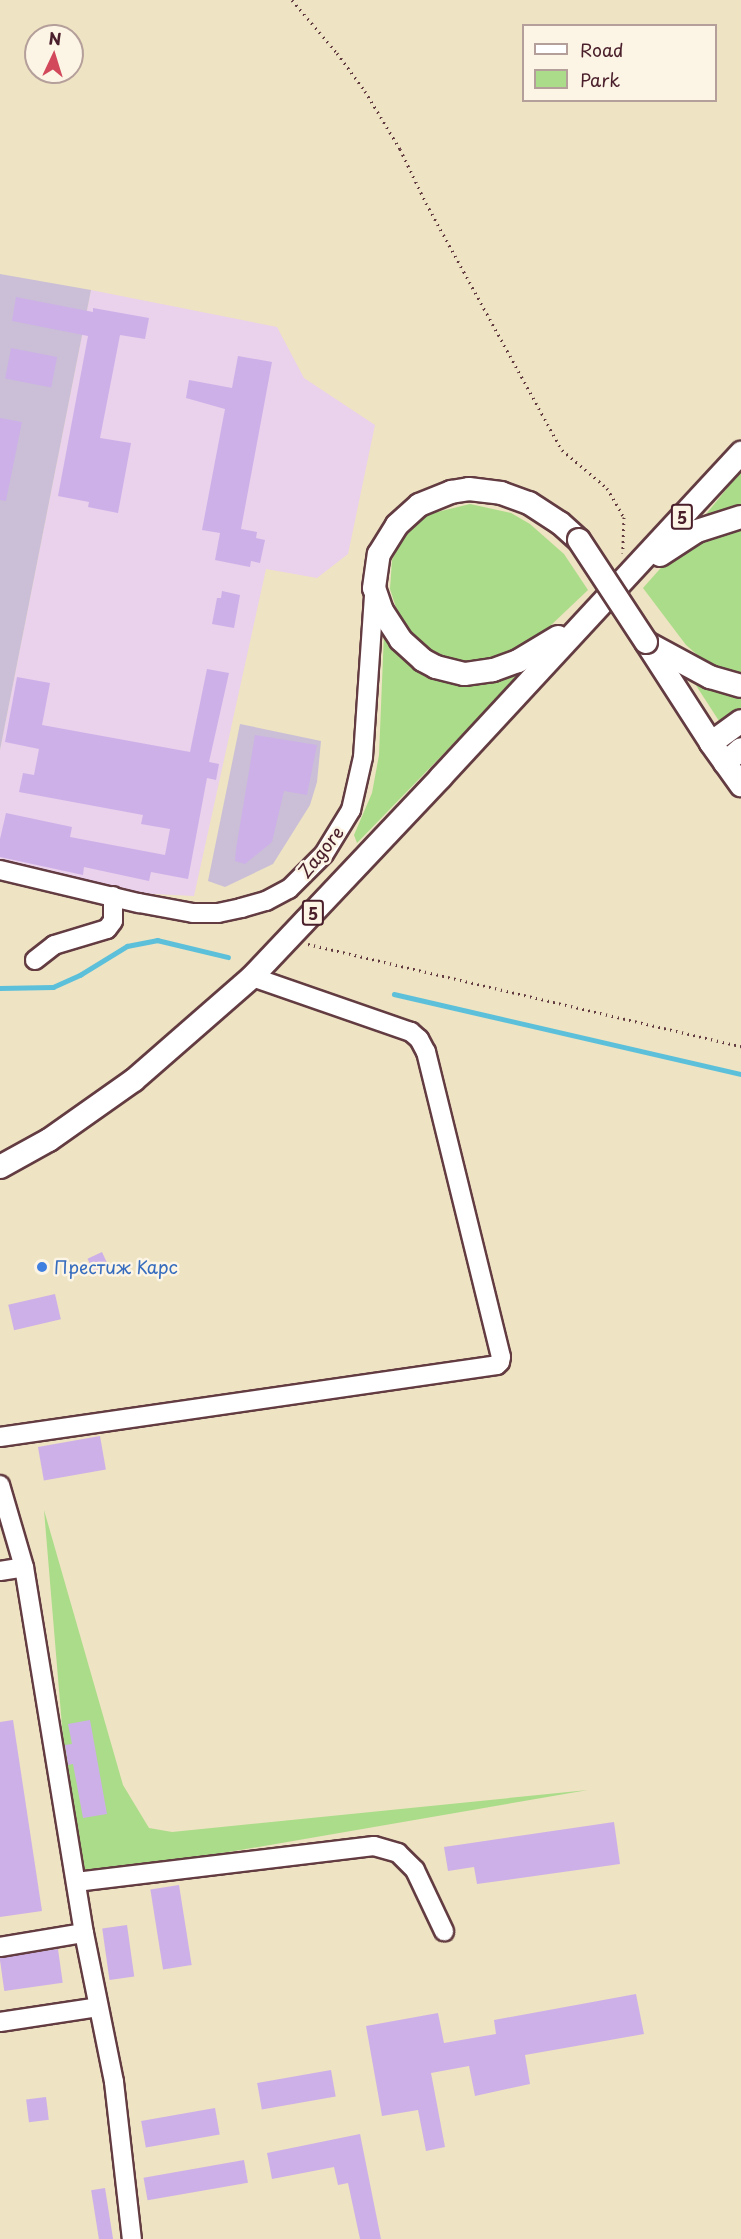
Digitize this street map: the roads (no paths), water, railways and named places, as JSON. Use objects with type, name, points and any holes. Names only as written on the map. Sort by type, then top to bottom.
[{"type":"main road","name":"5","points":[[0,1167],[49,1140],[134,1080],[252,977],[741,453]]},
{"type":"main road","points":[[589,616],[518,661],[493,670],[464,674],[436,667],[411,651],[390,626],[374,588],[380,554],[397,525],[420,505],[451,492],[485,490],[516,497],[546,513],[579,540],[711,743],[733,756],[741,784]]},
{"type":"main road","points":[[623,582],[683,538],[712,524],[741,517]]},
{"type":"main road","points":[[646,642],[710,677],[741,686]]},
{"type":"main road","points":[[711,743],[741,721]]},
{"type":"street","name":"Zagore","points":[[0,870],[193,913],[218,913],[241,908],[266,901],[289,889],[324,854],[351,810],[358,786],[363,757],[374,588]]},
{"type":"street","points":[[34,960],[54,945],[107,929],[114,921],[113,896]]},
{"type":"street","points":[[0,1437],[497,1365],[500,1362],[501,1358],[426,1052],[419,1039],[411,1032],[252,977]]},
{"type":"street","points":[[0,1485],[24,1567],[84,1933],[114,2082],[132,2239]]},
{"type":"street","points":[[0,1571],[24,1567]]},
{"type":"street","points":[[76,1882],[374,1846],[398,1853],[415,1870],[444,1931]]},
{"type":"street","points":[[0,1947],[84,1933]]},
{"type":"street","points":[[0,2022],[98,2007]]},
{"type":"waterway","points":[[0,988],[53,987],[80,975],[127,946],[157,940],[228,957]]},
{"type":"waterway","points":[[394,994],[741,1074]]},
{"type":"place","name":"Престиж Карс","points":[[42,1267]]}]
